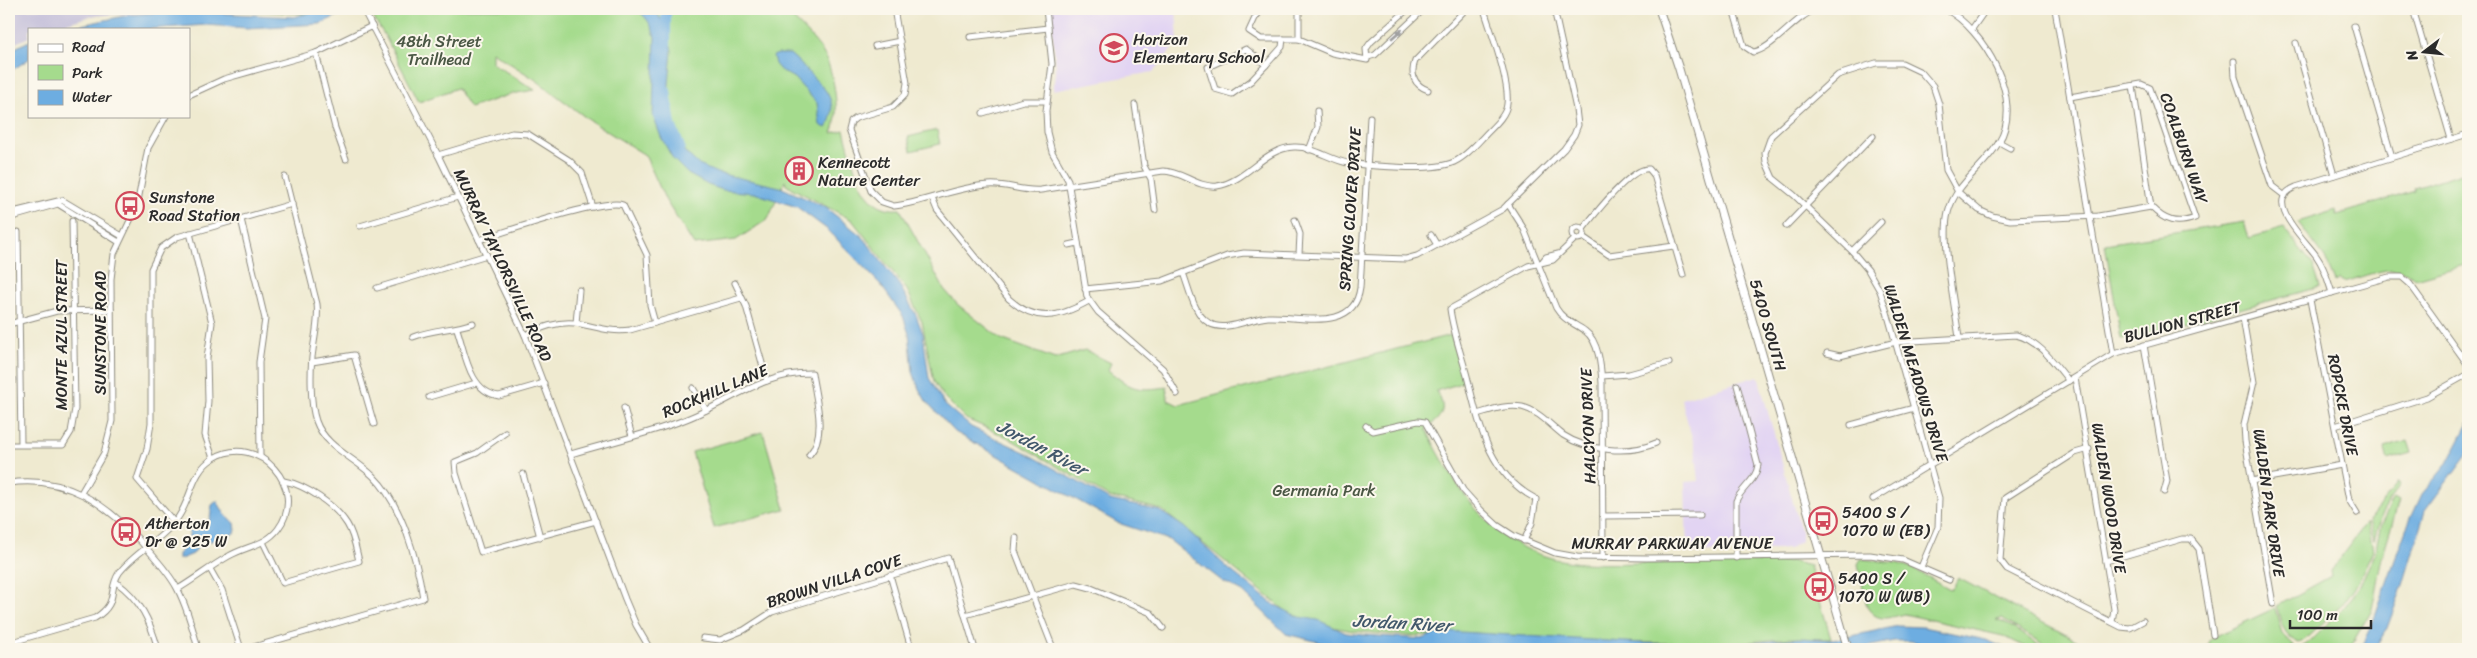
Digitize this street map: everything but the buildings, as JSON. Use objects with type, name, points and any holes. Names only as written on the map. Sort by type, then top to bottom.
[{"type":"main road","name":"5400 SOUTH","points":[[1659,9],[1679,69],[1848,649]]},
{"type":"street","name":"MURRAY TAYLORSVILLE ROAD","points":[[363,9],[438,155],[525,335],[636,626],[650,649]]},
{"type":"street","points":[[894,9],[907,83],[903,98],[893,107],[856,118],[850,125],[849,130],[869,187],[879,200],[894,206],[984,185],[1000,185],[1029,191],[1170,171],[1202,184],[1220,185],[1280,150],[1296,147],[1341,161],[1430,167],[1449,164],[1464,155],[1502,115],[1507,106],[1506,88],[1484,9]]},
{"type":"street","points":[[1046,9],[1052,64],[1046,118],[1049,144],[1064,172],[1068,185],[1085,289],[1089,301],[1098,312],[1164,369],[1177,394]]},
{"type":"street","points":[[1262,9],[1254,18],[1249,32],[1261,38],[1298,39],[1332,53],[1368,59],[1375,55],[1424,9]]},
{"type":"street","points":[[1298,39],[1299,9]]},
{"type":"street","points":[[1368,59],[1366,49],[1371,42],[1408,9]]},
{"type":"street","points":[[1428,90],[1420,87],[1414,81],[1415,61],[1466,9]]},
{"type":"street","points":[[1085,289],[1158,281],[1239,253],[1406,259],[1437,245],[1491,216],[1508,204],[1567,146],[1577,131],[1576,109],[1554,9]]},
{"type":"street","points":[[1733,9],[1744,46],[1750,51],[1757,52],[1804,15],[1817,9]]},
{"type":"street","points":[[1946,9],[1972,29],[1987,48],[2001,79],[2007,117],[2000,142],[1958,192],[1950,206],[1946,224],[1959,338]]},
{"type":"street","points":[[1972,29],[1986,9]]},
{"type":"street","name":"BULLION STREET","points":[[2055,9],[2114,354],[2388,277],[2402,277],[2410,284],[2468,365]]},
{"type":"street","points":[[2413,9],[2451,139]]},
{"type":"street","points":[[190,95],[224,79],[316,53],[372,26]]},
{"type":"street","points":[[2354,26],[2392,158]]},
{"type":"street","points":[[970,37],[1048,28]]},
{"type":"street","points":[[1266,65],[1246,49],[1208,67],[1215,89],[1228,94],[1245,86],[1266,65],[1282,47],[1283,39]]},
{"type":"street","points":[[875,46],[900,41]]},
{"type":"street","points":[[2296,43],[2334,176]]},
{"type":"street","points":[[316,53],[335,128],[346,159]]},
{"type":"street","name":"WALDEN MEADOWS DRIVE","points":[[1921,567],[1935,537],[1939,518],[1938,488],[1880,291],[1868,270],[1852,251],[1806,205],[1780,184],[1768,170],[1765,153],[1771,136],[1838,76],[1884,62],[1902,63],[1914,67],[1933,86],[1939,104],[1943,159],[1946,170],[1958,192],[1978,210],[2001,219],[2021,220],[2090,216],[2151,207]]},
{"type":"street","points":[[2234,62],[2235,76],[2272,186],[2285,196]]},
{"type":"street","name":"COALBURN WAY","points":[[2133,86],[2141,84],[2150,88],[2195,218],[2184,222],[2171,222],[2151,207]]},
{"type":"street","points":[[2070,97],[2133,86],[2151,207]]},
{"type":"street","points":[[983,113],[1027,101],[1047,102]]},
{"type":"street","points":[[1134,106],[1144,166],[1151,179],[1155,210]]},
{"type":"street","points":[[1309,150],[1318,126],[1317,111]]},
{"type":"street","name":"SPRING CLOVER DRIVE","points":[[1183,273],[1199,314],[1213,325],[1224,326],[1272,317],[1324,320],[1342,313],[1356,300],[1359,291],[1370,117]]},
{"type":"street","name":"SUNSTONE ROAD","points":[[81,494],[101,458],[111,430],[113,410],[112,269],[119,242],[136,206],[148,148],[165,118]]},
{"type":"street","points":[[438,155],[512,133],[528,134],[568,160],[582,173],[593,207]]},
{"type":"street","points":[[2332,293],[2317,256],[2297,233],[2284,212],[2285,196],[2293,188],[2468,134]]},
{"type":"street","points":[[1786,226],[1873,136]]},
{"type":"street","points":[[2000,142],[2010,148]]},
{"type":"street","points":[[1583,237],[1583,229],[1614,193],[1640,170],[1649,168],[1654,175],[1683,276]]},
{"type":"street","points":[[246,649],[423,598],[405,531],[389,495],[369,472],[328,440],[316,422],[312,362],[317,326],[317,304],[285,177]]},
{"type":"street","points":[[360,226],[458,197]]},
{"type":"street","points":[[932,198],[937,210],[1009,299],[1018,306],[1035,314],[1053,316],[1071,311],[1089,301]]},
{"type":"street","points":[[9,213],[53,200],[62,200],[122,236]]},
{"type":"street","points":[[9,218],[58,204],[119,242]]},
{"type":"street","points":[[174,522],[137,480],[147,448],[152,423],[151,269],[161,248],[171,240],[292,204]]},
{"type":"street","points":[[479,240],[593,207],[615,204],[623,205],[647,255],[650,305],[655,323]]},
{"type":"street","name":"HALCYON DRIVE","points":[[1508,204],[1524,228],[1540,262],[1559,313],[1584,330],[1594,343],[1602,376],[1603,558]]},
{"type":"street","points":[[241,219],[265,318],[259,362],[260,456]]},
{"type":"street","points":[[1295,220],[1300,234],[1299,254]]},
{"type":"street","name":"MONTE AZUL STREET","points":[[21,444],[63,446],[71,432],[75,409],[72,221]]},
{"type":"street","points":[[1852,251],[1881,222]]},
{"type":"street","points":[[1576,239],[1572,234],[1572,230],[1578,226],[1583,229]]},
{"type":"street","points":[[9,445],[21,444],[18,232]]},
{"type":"street","points":[[190,233],[212,324],[206,358],[208,401],[205,435],[213,458]]},
{"type":"street","points":[[1431,235],[1437,245]]},
{"type":"street","points":[[1524,541],[1532,523],[1536,499],[1518,488],[1501,471],[1486,446],[1450,309],[1540,262],[1548,262],[1576,239],[1583,237]]},
{"type":"street","points":[[1583,237],[1609,255],[1674,246]]},
{"type":"street","points":[[1069,245],[1078,243]]},
{"type":"street","points":[[377,288],[487,255]]},
{"type":"street","points":[[735,283],[767,381]]},
{"type":"street","points":[[576,323],[579,290]]},
{"type":"street","points":[[525,335],[554,324],[576,323],[613,332],[630,330],[741,298]]},
{"type":"street","name":"ROPCKE DRIVE","points":[[2310,300],[2349,500],[2358,513]]},
{"type":"street","points":[[9,324],[51,312],[112,310]]},
{"type":"street","name":"WALDEN PARK DRIVE","points":[[2243,318],[2254,382],[2244,432],[2272,604]]},
{"type":"street","points":[[413,336],[427,331],[457,329],[473,323]]},
{"type":"street","points":[[457,329],[476,383],[499,396],[544,383]]},
{"type":"street","points":[[1827,353],[1840,356],[1896,342],[2016,335],[2024,336],[2038,346],[2069,381]]},
{"type":"street","points":[[2144,345],[2166,481],[2164,492]]},
{"type":"street","points":[[1873,499],[2114,354]]},
{"type":"street","points":[[312,362],[354,355],[374,424]]},
{"type":"street","points":[[1602,376],[1629,374],[1669,363]]},
{"type":"street","name":"ROCKHILL LANE","points":[[571,454],[683,421],[748,387],[801,372],[812,373],[819,417],[816,442],[809,454]]},
{"type":"street","points":[[2335,426],[2426,397],[2468,374]]},
{"type":"street","name":"WALDEN WOOD DRIVE","points":[[2075,378],[2089,449],[2114,609],[2112,622]]},
{"type":"street","points":[[429,397],[476,383]]},
{"type":"street","points":[[1736,385],[1758,465],[1755,477],[1738,495],[1736,501],[1736,558]]},
{"type":"street","points":[[693,388],[706,410]]},
{"type":"street","points":[[1477,414],[1508,406],[1522,407],[1536,413],[1574,441],[1602,448],[1644,448],[1656,443]]},
{"type":"street","points":[[624,408],[632,436]]},
{"type":"street","points":[[1851,425],[1914,408]]},
{"type":"street","name":"MURRAY PARKWAY AVENUE","points":[[1366,426],[1373,431],[1418,421],[1426,423],[1463,490],[1497,525],[1524,541],[1566,556],[1603,558],[1885,556],[1921,567],[1948,580]]},
{"type":"street","points":[[505,433],[477,453],[455,462],[456,473],[481,552],[596,521]]},
{"type":"street","points":[[2089,449],[2075,454],[2008,495],[2004,502],[1999,558],[2004,566],[2112,622],[2130,628],[2143,621]]},
{"type":"street","points":[[9,643],[95,618],[105,612],[110,604],[120,572],[174,522],[181,512],[196,476],[213,458],[235,452],[260,456],[274,467],[284,481],[287,495],[284,516],[278,528],[263,542],[235,552],[178,590]]},
{"type":"street","points":[[2251,481],[2342,465]]},
{"type":"street","points":[[523,474],[540,536]]},
{"type":"street","points":[[263,542],[283,583],[359,561],[352,535],[340,515],[297,483],[284,481]]},
{"type":"street","points":[[9,483],[41,483],[81,494],[112,513],[146,548],[178,590],[198,649]]},
{"type":"street","points":[[1603,516],[1700,515]]},
{"type":"street","points":[[1016,538],[1015,551],[1053,648]]},
{"type":"street","points":[[2106,561],[2182,539],[2191,539],[2199,549],[2213,635]]},
{"type":"street","name":"BROWN VILLA COVE","points":[[703,638],[711,641],[720,640],[744,630],[772,612],[948,558],[965,615]]},
{"type":"street","points":[[210,569],[222,590],[242,649]]},
{"type":"street","points":[[890,575],[909,649]]},
{"type":"street","points":[[116,582],[127,590],[148,617],[158,649]]},
{"type":"street","points":[[975,649],[965,615],[1070,585],[1091,588],[1152,613],[1163,628]]},
{"type":"shaded area","points":[[9,9],[203,9],[91,16],[50,28],[28,28],[28,37],[9,46]]},
{"type":"shaded area","name":"Horizon Elementary School","points":[[1050,9],[1176,9],[1178,42],[1153,72],[1053,90],[1056,65]]},
{"type":"shaded area","points":[[1758,376],[1801,531],[1801,541],[1789,549],[1687,553],[1685,482],[1699,481],[1695,448],[1681,399]]},
{"type":"green space","points":[[206,9],[321,9],[308,14]]},
{"type":"green space","name":"Germania Park","points":[[368,9],[783,9],[811,37],[825,56],[834,83],[836,105],[835,125],[832,133],[844,130],[855,169],[867,194],[875,203],[886,208],[900,209],[944,289],[957,304],[1001,339],[1055,359],[1085,350],[1111,363],[1108,370],[1123,382],[1135,388],[1167,387],[1168,400],[1178,405],[1451,335],[1464,382],[1436,391],[1442,403],[1441,412],[1436,421],[1426,429],[1462,491],[1492,526],[1511,540],[1531,551],[1555,559],[1578,563],[1791,561],[1810,566],[1831,639],[1791,638],[1727,644],[1603,642],[1474,633],[1409,636],[1353,631],[1297,620],[1162,510],[1109,497],[1007,437],[966,419],[944,397],[934,382],[922,322],[907,290],[852,220],[786,185],[785,181],[768,219],[736,240],[694,245],[666,201],[645,155],[589,120],[536,80],[492,52],[492,63],[535,90],[511,94],[470,108],[457,88],[419,102],[385,36]]},
{"type":"green space","points":[[937,130],[940,144],[911,151],[908,137]]},
{"type":"green space","points":[[2468,171],[2468,264],[2415,279],[2408,273],[2400,270],[2391,270],[2381,271],[2344,282],[2339,279],[2335,282],[2325,258],[2298,222],[2336,210],[2337,215],[2415,191],[2414,188]]},
{"type":"green space","points":[[2244,222],[2249,238],[2284,228],[2313,265],[2320,287],[2129,339],[2121,339],[2105,244]]},
{"type":"green space","points":[[763,432],[785,509],[714,528],[692,452]]},
{"type":"green space","points":[[2408,441],[2412,453],[2388,460],[2384,448]]},
{"type":"green space","points":[[2398,482],[2400,484],[2381,515],[2374,541],[2369,520]]},
{"type":"green space","points":[[2394,498],[2399,501],[2381,561],[2372,609],[2349,649],[2298,649],[2308,643],[2345,606],[2358,589],[2375,553],[2381,524]]},
{"type":"green space","points":[[2367,522],[2373,550],[2357,584],[2342,605],[2299,643],[2286,632],[2277,606],[2331,576],[2330,571]]},
{"type":"green space","points":[[1861,559],[1897,563],[1912,568],[1950,589],[1958,578],[2093,649],[2051,649],[2002,619],[1996,620],[2015,629],[2045,649],[2030,649],[2003,636],[1904,614],[1889,618],[1875,616],[1867,607],[1858,564]]},
{"type":"green space","points":[[2275,608],[2282,634],[2295,646],[2288,649],[2206,649],[2211,639]]},
{"type":"water","points":[[323,9],[352,9],[320,24],[247,28],[206,25],[162,28],[67,28],[129,15],[177,11],[294,17]]},
{"type":"water","points":[[633,9],[654,9],[664,24],[672,50],[667,108],[674,135],[685,152],[699,165],[717,173],[780,187],[825,207],[863,237],[900,286],[916,315],[923,334],[929,378],[945,405],[971,427],[1027,453],[1110,500],[1160,511],[1184,527],[1230,570],[1273,604],[1299,617],[1318,620],[1346,633],[1364,635],[1422,639],[1444,631],[1691,646],[1755,643],[1799,638],[1833,640],[1898,626],[1923,627],[1986,640],[2008,649],[1941,649],[1911,641],[1894,641],[1858,649],[1371,649],[1327,644],[1286,634],[1243,592],[1222,581],[1169,540],[1118,523],[955,432],[926,401],[919,389],[913,372],[909,334],[903,316],[880,284],[828,230],[797,207],[754,193],[723,190],[708,185],[688,174],[673,159],[661,137],[653,116],[655,37],[647,20],[641,13]]},
{"type":"water","points":[[28,42],[28,60],[9,72],[9,51]]},
{"type":"water","points":[[790,54],[827,92],[832,109],[826,128],[820,125],[817,103],[794,78],[780,70],[775,64],[773,56]]},
{"type":"water","points":[[2468,423],[2468,453],[2425,511],[2403,585],[2387,628],[2375,649],[2360,649],[2372,624],[2406,529],[2422,494],[2446,465]]},
{"type":"water","points":[[217,501],[226,516],[235,523],[236,531],[226,539],[201,542],[193,554],[178,560],[178,554],[188,544],[190,525],[207,522],[210,519],[212,505]]},
{"type":"waterway","name":"Jordan River","points":[[666,9],[666,44]]},
{"type":"waterway","name":"Jordan River","points":[[666,91],[671,125],[680,147]]},
{"type":"place","name":"Horizon Elementary School","points":[[1114,48]]},
{"type":"place","name":"Kennecott Nature Center","points":[[799,171]]},
{"type":"place","name":"Sunstone Road Station","points":[[130,206]]},
{"type":"place","name":"5400 S / 1070 W (EB)","points":[[1823,521]]},
{"type":"place","name":"Atherton Dr @ 925 W","points":[[126,532]]},
{"type":"place","name":"5400 S / 1070 W (WB)","points":[[1819,587]]},
{"type":"park label","name":"48th Street Trailhead","points":[[439,50]]}]
